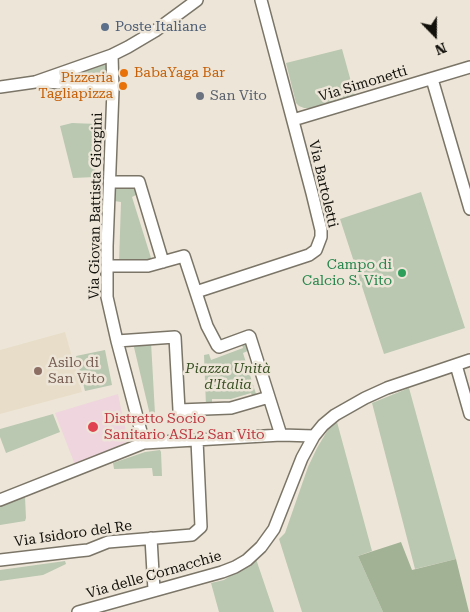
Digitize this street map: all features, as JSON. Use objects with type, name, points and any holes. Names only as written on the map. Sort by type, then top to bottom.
[{"type":"street","points":[[35,82],[112,55],[128,47],[155,31],[197,0]]},
{"type":"street","name":"Via Bartoletti","points":[[196,292],[309,256],[316,250],[321,237],[321,230],[261,0]]},
{"type":"street","name":"Via Giovan Battista Giorgini","points":[[112,55],[107,266],[108,297],[117,341],[144,443]]},
{"type":"street","name":"Via Simonetti","points":[[293,120],[470,67]]},
{"type":"street","points":[[432,79],[470,209]]},
{"type":"street","points":[[0,87],[35,82],[80,84],[105,87],[112,90]]},
{"type":"street","points":[[110,182],[139,182],[163,262]]},
{"type":"street","points":[[107,266],[148,266],[184,256],[207,326],[217,346],[249,336],[281,435]]},
{"type":"street","points":[[117,341],[175,338],[180,410],[231,408],[269,397]]},
{"type":"street","name":"Via delle Cornacchie","points":[[78,612],[112,607],[154,590],[222,572],[247,560],[262,547],[274,529],[302,458],[314,436],[323,425],[335,415],[365,398],[388,388],[470,360]]},
{"type":"street","points":[[456,364],[470,414]]},
{"type":"street","points":[[0,500],[144,443],[281,435],[314,436]]},
{"type":"street","name":"Via Isidoro del Re","points":[[0,560],[88,550],[108,542],[192,535],[200,527],[196,440]]},
{"type":"street","name":"Via Isidoro del Re","points":[[151,538],[154,590]]},
{"type":"shaded area","name":"Asilo di San Vito","points":[[65,332],[82,392],[0,414],[0,350]]},
{"type":"shaded area","name":"Distretto Socio Sanitario ASL2 San Vito","points":[[118,394],[128,441],[75,465],[55,413]]},
{"type":"green space","points":[[342,49],[355,96],[310,108],[299,106],[296,103],[286,63]]},
{"type":"green space","points":[[106,63],[107,79],[104,81],[67,76]]},
{"type":"green space","points":[[72,123],[97,124],[95,177],[73,178],[60,126]]},
{"type":"green space","points":[[136,185],[138,194],[132,197],[152,261],[119,263],[121,202],[114,201],[114,186]]},
{"type":"green space","name":"Campo di Calcio S. Vito","points":[[421,192],[465,328],[384,354],[340,219]]},
{"type":"green space","name":"Piazza Unità d'Italia","points":[[245,341],[250,350],[243,353],[256,394],[264,392],[253,399],[251,393],[231,399],[212,399],[212,406],[206,406],[204,355],[209,354],[211,360],[243,348],[241,342]]},
{"type":"green space","points":[[151,342],[155,414],[150,415],[133,343]]},
{"type":"green space","points":[[105,350],[112,385],[85,391],[76,356]]},
{"type":"green space","points":[[409,388],[456,559],[415,569],[372,403]]},
{"type":"green space","points":[[53,414],[60,432],[6,453],[0,437],[0,429]]},
{"type":"green space","points":[[337,422],[372,551],[358,556],[383,612],[302,612],[279,539],[285,533],[308,467],[317,448],[329,428]]},
{"type":"green space","points":[[160,450],[162,476],[153,476],[152,468],[114,469],[113,463],[145,452]]},
{"type":"green space","points":[[25,497],[25,521],[0,525],[0,506]]},
{"type":"green space","points":[[401,542],[412,570],[456,559],[469,612],[383,612],[358,556]]},
{"type":"green space","points":[[256,559],[274,612],[219,612],[211,583],[224,580]]},
{"type":"green space","points":[[65,561],[66,564],[43,575],[0,581],[0,570]]},
{"type":"place","name":"Poste Italiane","points":[[105,27]]},
{"type":"place","name":"BabaYaga Bar","points":[[124,73]]},
{"type":"place","name":"Pizzeria Tagliapizza","points":[[123,86]]},
{"type":"place","name":"San Vito","points":[[200,96]]},
{"type":"place","name":"Campo di Calcio S. Vito","points":[[402,273]]},
{"type":"place","name":"Asilo di San Vito","points":[[38,371]]},
{"type":"place","name":"Distretto Socio Sanitario ASL2 San Vito","points":[[93,427]]}]
